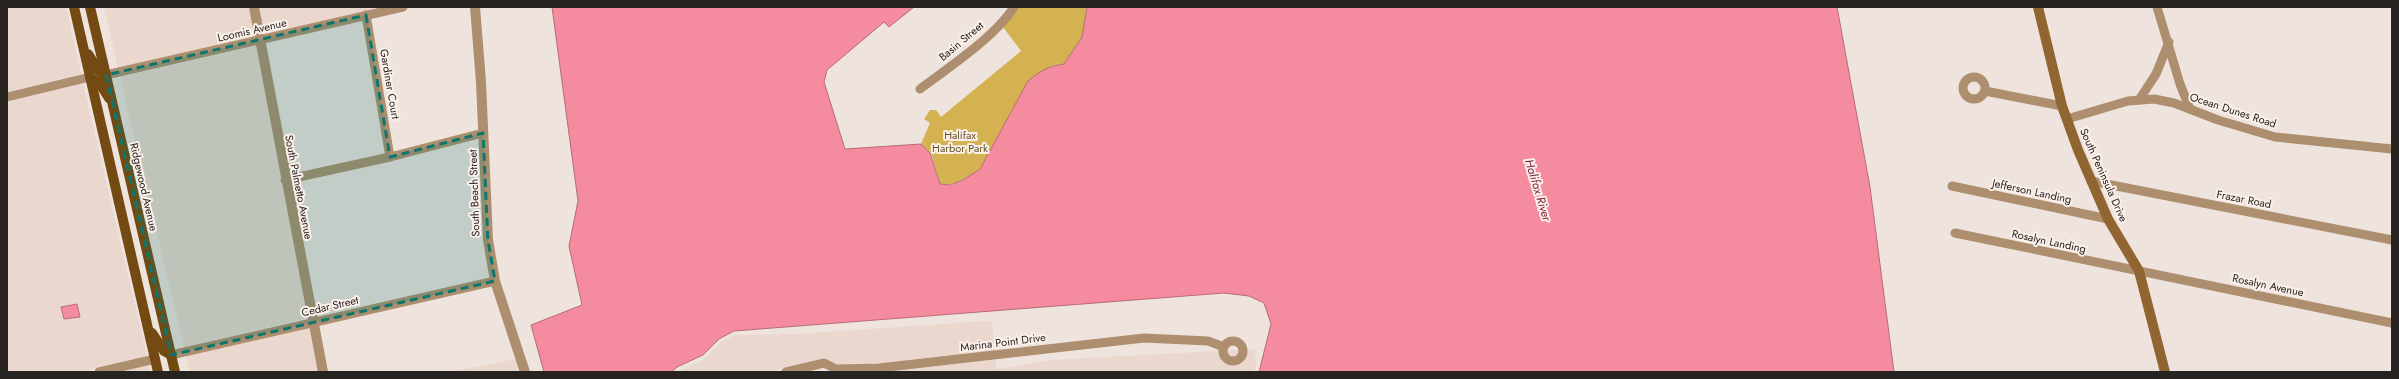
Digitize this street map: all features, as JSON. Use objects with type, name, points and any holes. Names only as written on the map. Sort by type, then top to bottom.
[{"type":"main road","points":[[74,7],[158,372]]},
{"type":"main road","name":"Ridgewood Avenue","points":[[90,7],[175,372]]},
{"type":"main road","name":"South Peninsula Drive","points":[[2038,7],[2062,106],[2108,219],[2139,271],[2166,372]]},
{"type":"main road","points":[[83,46],[98,70],[106,75]]},
{"type":"main road","points":[[90,77],[99,82],[113,104]]},
{"type":"main road","points":[[147,324],[164,351],[171,355]]},
{"type":"main road","points":[[155,359],[165,363],[172,372]]},
{"type":"street","name":"South Palmetto Avenue","points":[[254,7],[285,180],[323,372]]},
{"type":"street","name":"Loomis Avenue","points":[[106,75],[403,7]]},
{"type":"street","name":"South Beach Street","points":[[475,7],[484,133],[488,240],[495,281],[525,372]]},
{"type":"street","name":"Basin Street","points":[[920,89],[990,33],[1008,16],[1014,7]]},
{"type":"street","points":[[2158,7],[2180,84],[2190,109]]},
{"type":"street","name":"Gardiner Court","points":[[366,15],[390,157]]},
{"type":"street","points":[[2139,100],[2156,74],[2169,42]]},
{"type":"street","points":[[7,96],[90,77]]},
{"type":"street","points":[[1985,92],[2062,106]]},
{"type":"street","name":"Ocean Dunes Road","points":[[2067,119],[2128,101],[2154,99],[2190,109],[2218,120],[2275,137],[2330,144],[2392,149]]},
{"type":"street","points":[[285,180],[390,157],[484,133]]},
{"type":"street","name":"Frazar Road","points":[[2092,181],[2392,240]]},
{"type":"street","name":"Jefferson Landing","points":[[1952,186],[2108,219]]},
{"type":"street","name":"Rosalyn Landing","points":[[1955,233],[2139,271]]},
{"type":"street","name":"Rosalyn Avenue","points":[[2139,271],[2392,323]]},
{"type":"street","name":"Cedar Street","points":[[171,355],[495,281]]},
{"type":"street","name":"Marina Point Drive","points":[[786,372],[824,363],[836,369],[879,368],[1144,338],[1208,341],[1224,347]]},
{"type":"street","points":[[99,372],[155,359]]},
{"type":"highlighted area","points":[[366,15],[390,157],[483,133],[488,240],[495,281],[171,355],[106,75]]},
{"type":"shaded area","points":[[7,7],[66,7],[81,74],[7,92]]},
{"type":"shaded area","points":[[104,7],[250,7],[255,37],[118,68]]},
{"type":"shaded area","points":[[258,7],[381,7],[263,35]]},
{"type":"shaded area","points":[[257,46],[308,318],[184,347],[120,77]]},
{"type":"shaded area","points":[[83,83],[147,356],[79,372],[7,372],[7,101]]},
{"type":"shaded area","points":[[984,321],[992,322],[996,369],[1052,360],[1255,349],[1256,365],[1254,372],[885,372],[885,363],[837,364],[823,358],[766,372],[677,372],[704,359],[721,342],[735,335],[799,334]]},
{"type":"shaded area","points":[[310,328],[319,372],[190,372],[186,356]]},
{"type":"shaded area","points":[[516,359],[521,372],[449,372]]},
{"type":"shaded area","points":[[149,365],[151,372],[119,372]]},
{"type":"green space","name":"Halifax Harbor Park","points":[[1014,7],[1087,7],[1082,37],[1064,64],[1051,66],[980,169],[966,178],[952,184],[940,184],[931,153],[921,144],[930,123],[924,119],[930,110],[936,110],[941,117],[1021,51],[1000,23]]},
{"type":"water","name":"Halifax River","points":[[552,7],[914,7],[889,27],[884,22],[827,70],[824,82],[845,149],[921,144],[930,153],[940,184],[950,185],[963,180],[980,169],[1028,81],[1045,70],[1064,64],[1082,37],[1087,7],[1837,7],[1870,187],[1894,372],[1259,372],[1271,324],[1264,303],[1249,296],[1224,293],[734,331],[719,339],[703,355],[677,367],[672,372],[544,372],[531,325],[582,305],[569,246],[578,201]]},
{"type":"water","points":[[77,304],[80,317],[64,319],[61,307]]}]
